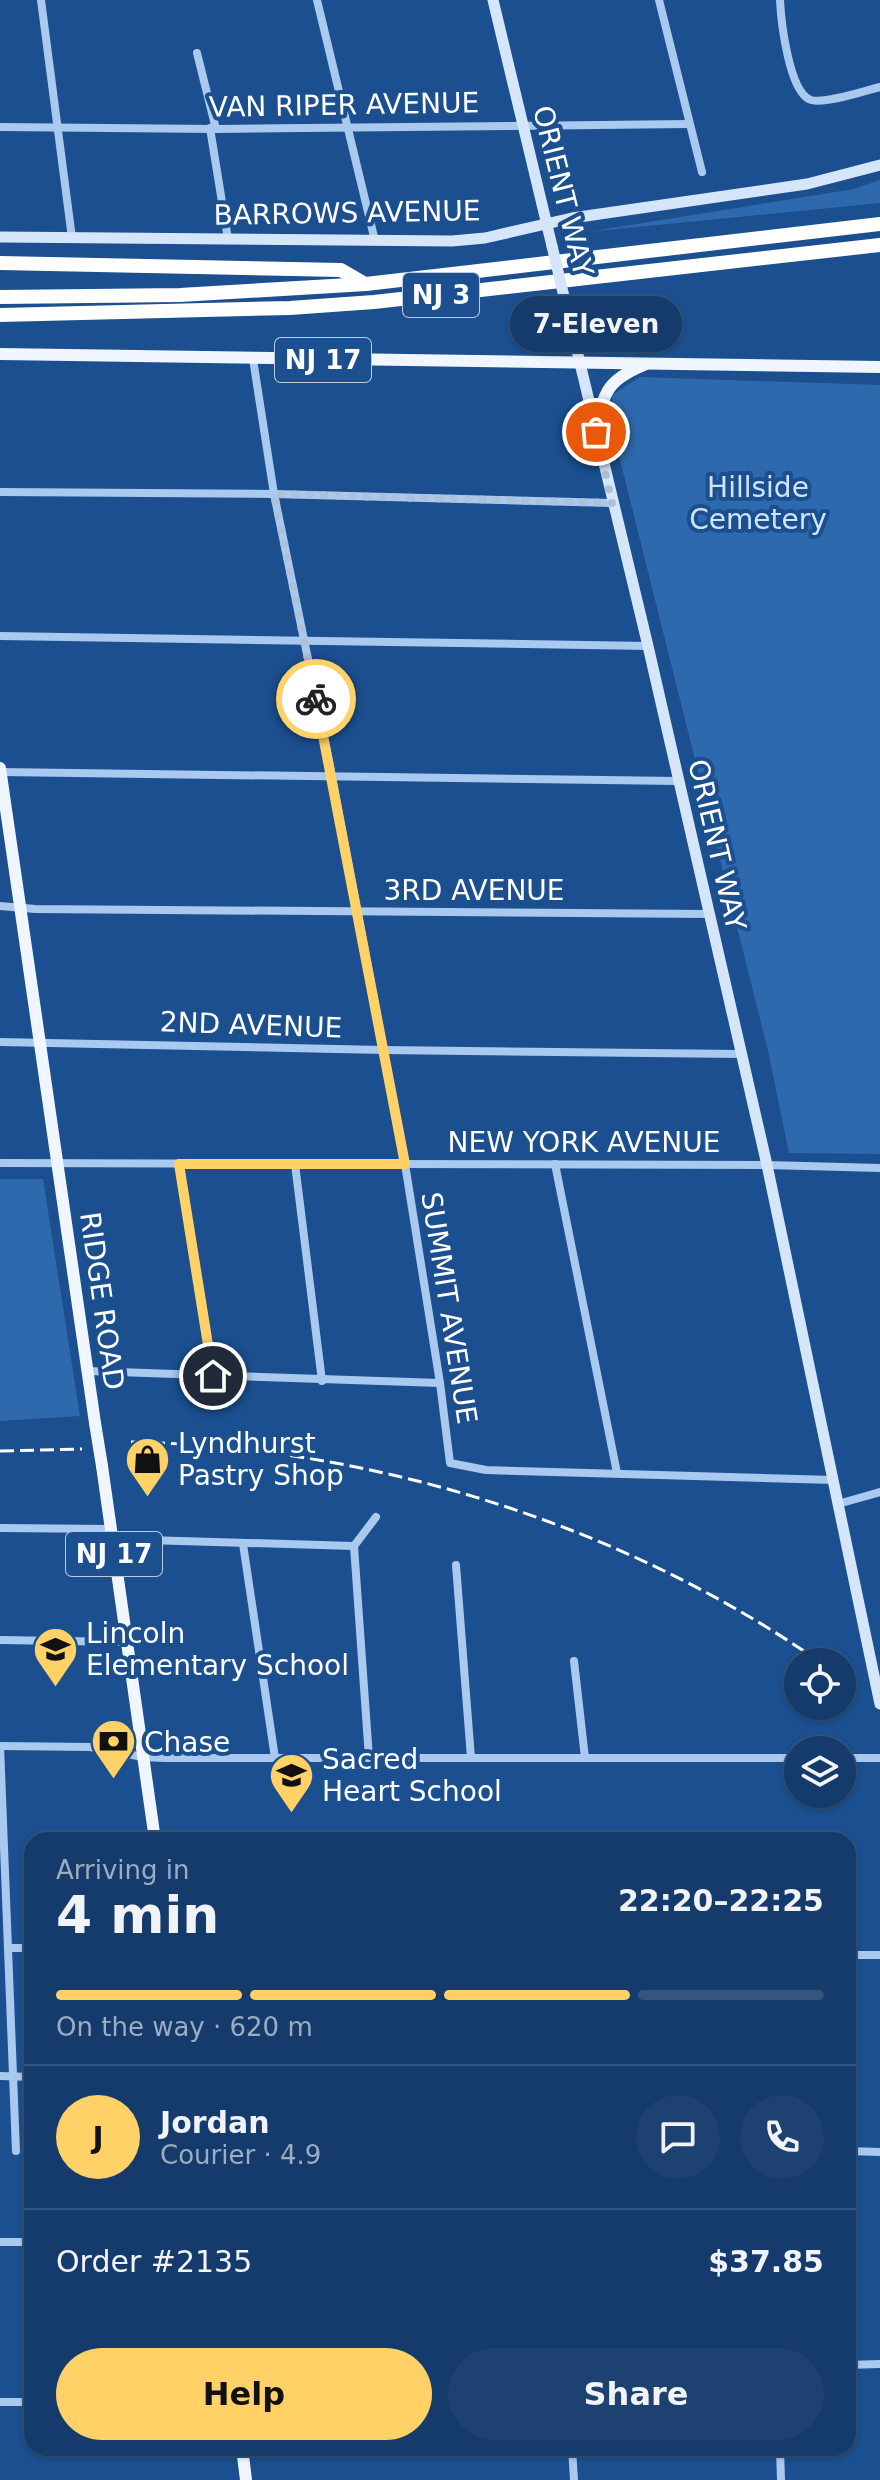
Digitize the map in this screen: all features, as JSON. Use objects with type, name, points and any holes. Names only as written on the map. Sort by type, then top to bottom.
[{"type":"highway","name":"NJ 3","points":[[0,297],[180,295],[366,284],[880,224]]},
{"type":"highway","name":"NJ 3","points":[[0,315],[205,311],[360,303],[880,245]]},
{"type":"highway","points":[[0,263],[341,270],[366,284]]},
{"type":"main road","name":"NJ 17","points":[[2,356],[880,367]]},
{"type":"main road","points":[[596,432],[608,387],[627,373],[649,363]]},
{"type":"main road","name":"RIDGE ROAD","points":[[0,771],[154,1832]]},
{"type":"main road","points":[[243,2456],[246,2480]]},
{"type":"street","points":[[41,0],[60,127],[72,238]]},
{"type":"street","points":[[317,0],[375,241]]},
{"type":"street","name":"ORIENT WAY","points":[[493,0],[648,646],[767,1165],[880,1704]]},
{"type":"street","points":[[659,0],[702,172]]},
{"type":"street","points":[[780,0],[784,38],[797,85],[805,97],[819,101],[880,87]]},
{"type":"street","points":[[197,53],[213,128],[228,239]]},
{"type":"street","name":"VAN RIPER AVENUE","points":[[0,127],[689,124]]},
{"type":"street","name":"BARROWS AVENUE","points":[[0,237],[375,241],[485,238],[547,224],[796,186],[880,165]]},
{"type":"street","name":"SUMMIT AVENUE","points":[[253,359],[274,494],[332,777],[405,1164],[450,1463],[486,1470],[617,1473]]},
{"type":"street","points":[[0,492],[274,494],[612,503]]},
{"type":"street","points":[[0,636],[648,646]]},
{"type":"street","points":[[0,771],[678,781]]},
{"type":"street","name":"3RD AVENUE","points":[[0,906],[709,914]]},
{"type":"street","name":"2ND AVENUE","points":[[0,1042],[741,1054]]},
{"type":"street","name":"NEW YORK AVENUE","points":[[0,1163],[880,1168]]},
{"type":"street","points":[[179,1164],[213,1376]]},
{"type":"street","points":[[295,1164],[322,1381]]},
{"type":"street","points":[[555,1164],[617,1473],[833,1480]]},
{"type":"street","points":[[88,1371],[440,1383]]},
{"type":"street","points":[[838,1504],[880,1492]]},
{"type":"street","points":[[369,1758],[354,1546],[376,1517]]},
{"type":"street","points":[[0,1528],[243,1544],[354,1546]]},
{"type":"street","points":[[243,1544],[275,1758]]},
{"type":"street","points":[[456,1565],[471,1758]]},
{"type":"street","points":[[0,1640],[127,1642]]},
{"type":"street","points":[[574,1661],[585,1758]]},
{"type":"street","points":[[16,2151],[2,1864],[0,1746],[90,1747],[143,1757],[784,1758]]},
{"type":"street","points":[[856,1758],[880,1758]]},
{"type":"street","points":[[8,1948],[24,1948]]},
{"type":"street","points":[[856,1955],[880,1955]]},
{"type":"street","points":[[0,2076],[24,2077]]},
{"type":"street","points":[[856,2151],[880,2152]]},
{"type":"street","points":[[0,2242],[24,2242]]},
{"type":"street","points":[[856,2365],[880,2364]]},
{"type":"street","points":[[0,2402],[24,2402]]},
{"type":"street","points":[[572,2456],[574,2480]]},
{"type":"street","points":[[780,2456],[781,2480]]},
{"type":"green space","points":[[880,180],[880,203],[587,232],[854,189]]},
{"type":"green space","name":"Hillside Cemetery","points":[[640,377],[880,385],[880,1154],[789,1153],[768,1051],[613,432],[612,395]]},
{"type":"green space","points":[[0,1179],[43,1179],[80,1416],[0,1421]]},
{"type":"railway","points":[[131,1442],[222,1447],[313,1459],[403,1477],[492,1502],[578,1533],[662,1570],[743,1613],[798,1648]]},
{"type":"railway","points":[[0,1451],[82,1449]]},
{"type":"way so far","points":[[316,699],[274,494],[612,503],[596,432]]},
{"type":"place","name":"7-Eleven","points":[[596,432]]},
{"type":"place","name":"Lyndhurst Pastry Shop","points":[[147,1498]]},
{"type":"place","name":"Lincoln Elementary School","points":[[55,1688]]},
{"type":"place","name":"Chase","points":[[113,1781]]},
{"type":"place","name":"Sacred Heart School","points":[[291,1814]]},
{"type":"route","points":[[213,1376],[179,1164],[405,1164],[316,699]]}]
